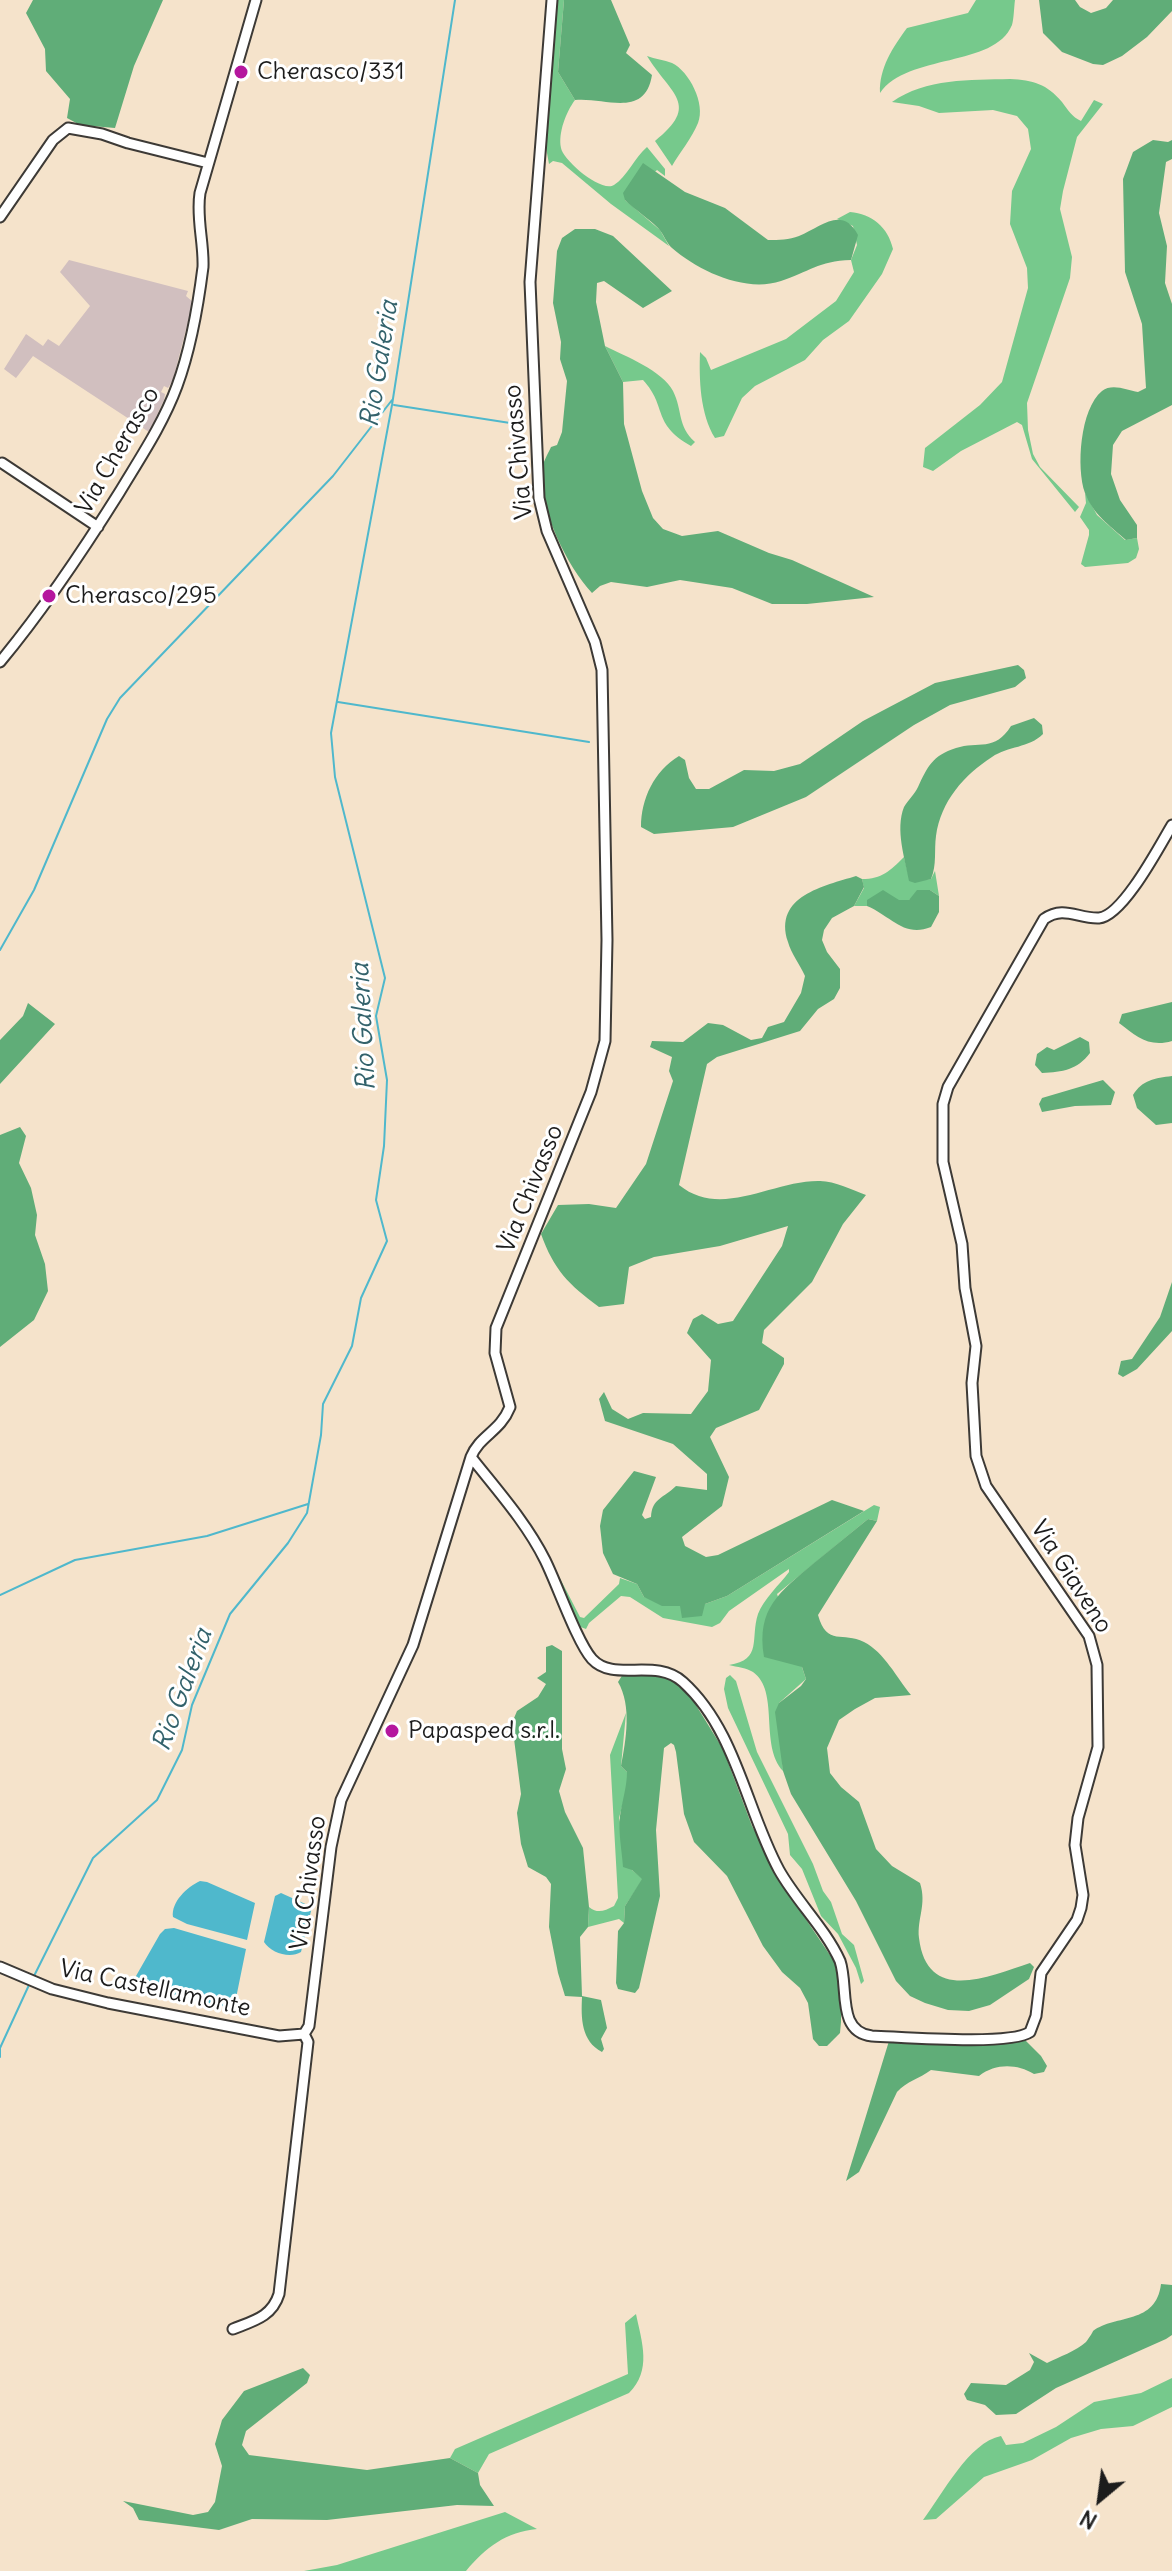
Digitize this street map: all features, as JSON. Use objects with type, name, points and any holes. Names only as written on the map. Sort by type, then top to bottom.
[{"type":"street","name":"Via Cherasco","points":[[0,662],[28,629],[98,527],[159,426],[185,362],[203,267],[198,204],[256,0]]},
{"type":"street","name":"Via Chivasso","points":[[233,2329],[267,2315],[279,2294],[308,2042],[304,2034],[309,2026],[331,1847],[341,1800],[413,1645],[476,1445],[502,1424],[510,1407],[495,1353],[496,1328],[591,1092],[602,1057],[607,1023],[602,670],[595,642],[547,531],[539,498],[530,282],[552,0]]},
{"type":"street","points":[[0,217],[53,140],[68,128],[90,131],[208,163]]},
{"type":"street","points":[[2,463],[98,527]]},
{"type":"street","name":"Via Giaveno","points":[[471,1457],[535,1542],[591,1658],[610,1669],[653,1669],[671,1673],[692,1691],[711,1718],[726,1743],[779,1870],[840,1961],[849,2021],[853,2029],[867,2036],[946,2038],[1017,2038],[1030,2032],[1036,2016],[1041,1973],[1077,1920],[1081,1908],[1083,1895],[1075,1845],[1078,1818],[1098,1747],[1096,1652],[1089,1636],[986,1486],[980,1472],[976,1456],[972,1383],[976,1346],[966,1293],[962,1244],[943,1162],[944,1098],[1044,919],[1062,912],[1097,918],[1109,915],[1142,876],[1172,825]]},
{"type":"street","name":"Via Castellamonte","points":[[0,1967],[52,1989],[108,2003],[279,2036],[304,2034]]},
{"type":"shaded area","points":[[69,260],[188,291],[186,296],[193,302],[173,380],[161,392],[165,394],[164,400],[149,432],[33,356],[16,378],[4,369],[26,334],[43,346],[48,339],[59,346],[90,306],[60,272]]},
{"type":"green space","points":[[33,0],[163,0],[134,66],[115,128],[80,125],[67,118],[70,99],[46,71],[45,49],[26,13]]},
{"type":"green space","points":[[555,0],[564,0],[558,72],[575,100],[562,129],[560,142],[563,153],[583,174],[608,186],[619,181],[647,147],[665,169],[665,176],[657,170],[625,200],[660,230],[669,246],[562,163],[553,161],[549,164],[545,142]]},
{"type":"green space","points":[[564,0],[611,0],[630,45],[626,53],[652,75],[648,89],[641,97],[622,103],[575,100],[558,72]]},
{"type":"green space","points":[[976,0],[1015,0],[1012,25],[1002,39],[970,55],[910,72],[893,80],[880,93],[884,66],[907,28],[968,13]]},
{"type":"green space","points":[[1039,0],[1075,0],[1091,13],[1106,8],[1113,0],[1172,0],[1172,11],[1147,37],[1122,56],[1103,65],[1062,52],[1043,33]]},
{"type":"green space","points":[[647,56],[678,67],[690,80],[698,98],[698,123],[672,166],[655,141],[677,118],[677,99]]},
{"type":"green space","points":[[1010,79],[1045,87],[1081,121],[1094,100],[1103,104],[1077,137],[1063,191],[1060,209],[1072,257],[1070,278],[1027,403],[1033,454],[1040,467],[1079,507],[1075,512],[1032,459],[1022,425],[1017,422],[961,451],[933,471],[923,467],[925,448],[980,405],[1002,382],[1028,288],[1027,268],[1010,224],[1012,191],[1031,149],[1028,129],[1017,116],[993,110],[939,113],[892,102],[934,84]]},
{"type":"green space","points":[[1153,140],[1172,140],[1172,159],[1166,162],[1159,213],[1167,246],[1165,283],[1172,304],[1172,405],[1122,431],[1113,445],[1111,474],[1120,500],[1137,525],[1137,538],[1126,540],[1102,519],[1088,500],[1082,482],[1082,439],[1089,411],[1102,391],[1115,387],[1138,392],[1146,388],[1142,324],[1125,272],[1123,179],[1133,152]]},
{"type":"green space","points":[[643,163],[685,192],[725,208],[768,240],[791,238],[831,221],[845,221],[858,235],[851,260],[822,265],[767,284],[738,282],[709,272],[672,248],[658,228],[625,200],[623,193]]},
{"type":"green space","points":[[850,212],[878,223],[891,241],[893,249],[882,274],[849,321],[823,340],[805,360],[755,386],[742,398],[724,436],[715,438],[703,407],[700,352],[711,370],[786,339],[836,301],[854,272],[851,260],[857,245],[853,226],[837,219]]},
{"type":"green space","points":[[575,229],[595,229],[613,236],[672,291],[643,308],[604,281],[597,283],[596,302],[605,346],[623,382],[624,424],[642,491],[653,518],[663,529],[682,536],[718,531],[874,597],[772,604],[732,588],[680,580],[647,587],[611,582],[592,593],[583,582],[556,536],[542,486],[544,462],[551,447],[557,445],[562,432],[567,381],[560,359],[561,342],[553,303],[557,251],[562,238]]},
{"type":"green space","points":[[605,346],[643,365],[668,384],[676,398],[685,430],[695,442],[691,446],[670,430],[643,380],[623,382]]},
{"type":"green space","points":[[1085,493],[1097,515],[1125,540],[1137,538],[1139,549],[1136,558],[1128,563],[1085,567],[1081,564],[1089,535],[1080,517],[1086,503]]},
{"type":"green space","points":[[1018,665],[1024,670],[1026,678],[1015,687],[950,705],[914,725],[806,797],[733,827],[654,834],[641,827],[646,796],[663,769],[679,756],[685,760],[689,778],[696,789],[709,789],[744,770],[774,771],[800,764],[863,721],[935,683]]},
{"type":"green space","points":[[1034,718],[1042,725],[1043,734],[992,757],[955,790],[939,823],[931,879],[915,883],[909,881],[902,844],[901,816],[932,763],[956,748],[992,743],[1011,726]]},
{"type":"green space","points":[[904,857],[910,881],[931,879],[935,871],[939,896],[930,890],[909,900],[868,900],[867,906],[854,906],[864,888],[862,879],[885,873]]},
{"type":"green space","points":[[856,876],[862,879],[864,887],[854,906],[832,918],[822,940],[840,969],[840,988],[834,999],[818,1009],[800,1031],[717,1057],[707,1064],[679,1185],[695,1195],[712,1199],[747,1196],[818,1181],[866,1195],[843,1224],[812,1282],[764,1330],[762,1343],[784,1358],[784,1364],[759,1410],[716,1428],[710,1437],[729,1477],[722,1506],[682,1537],[685,1546],[706,1557],[718,1555],[832,1500],[864,1511],[727,1596],[705,1604],[702,1616],[682,1618],[680,1606],[662,1606],[644,1597],[637,1584],[613,1574],[603,1553],[600,1526],[603,1510],[634,1471],[656,1477],[642,1515],[645,1519],[651,1517],[656,1502],[676,1486],[707,1490],[707,1474],[673,1444],[605,1421],[599,1399],[604,1392],[612,1409],[628,1419],[643,1413],[691,1414],[708,1391],[711,1360],[687,1333],[693,1319],[702,1314],[718,1324],[733,1321],[782,1246],[788,1226],[720,1246],[654,1257],[629,1267],[624,1304],[599,1307],[563,1275],[541,1234],[558,1205],[589,1204],[616,1208],[646,1164],[673,1081],[669,1071],[672,1057],[650,1047],[652,1041],[683,1042],[708,1023],[723,1025],[751,1040],[762,1038],[768,1027],[784,1022],[801,993],[805,976],[788,942],[785,926],[788,914],[794,904],[816,889]]},
{"type":"green space","points":[[883,890],[899,900],[909,900],[917,890],[930,890],[939,896],[939,912],[931,927],[921,930],[905,928],[867,906],[867,900]]},
{"type":"green space","points":[[1172,1002],[1172,1041],[1150,1042],[1119,1023],[1122,1014]]},
{"type":"green space","points":[[28,1003],[55,1024],[0,1084],[0,1040],[23,1016]]},
{"type":"green space","points":[[1080,1037],[1089,1042],[1090,1053],[1075,1067],[1042,1073],[1035,1065],[1037,1054],[1047,1047],[1054,1050]]},
{"type":"green space","points":[[1172,1076],[1172,1123],[1156,1125],[1137,1108],[1133,1095],[1140,1086],[1150,1081]]},
{"type":"green space","points":[[1103,1080],[1115,1092],[1111,1105],[1075,1106],[1042,1112],[1039,1104],[1042,1098]]},
{"type":"green space","points":[[20,1127],[26,1136],[19,1163],[31,1188],[37,1215],[35,1235],[45,1264],[48,1291],[34,1320],[0,1347],[0,1135]]},
{"type":"green space","points":[[1172,1282],[1172,1331],[1137,1369],[1123,1377],[1118,1374],[1121,1361],[1132,1359],[1160,1317]]},
{"type":"green space","points":[[874,1505],[880,1507],[877,1521],[868,1519],[777,1594],[806,1679],[779,1703],[783,1771],[772,1747],[766,1692],[761,1681],[751,1671],[729,1665],[740,1662],[751,1653],[760,1609],[789,1569],[729,1611],[720,1623],[712,1627],[663,1618],[630,1597],[621,1596],[586,1629],[578,1626],[549,1562],[580,1617],[584,1618],[619,1584],[620,1578],[637,1584],[644,1597],[705,1604],[727,1596]]},
{"type":"green space","points":[[868,1519],[877,1521],[818,1615],[831,1635],[856,1639],[878,1652],[911,1695],[875,1698],[839,1720],[827,1748],[830,1773],[859,1802],[876,1849],[892,1866],[920,1883],[923,1898],[919,1938],[924,1959],[934,1972],[947,1979],[962,1980],[997,1974],[1030,1963],[1034,1967],[1029,1979],[990,2005],[969,2011],[948,2010],[925,2003],[910,1996],[896,1981],[856,1901],[791,1794],[783,1771],[775,1712],[779,1703],[806,1679],[802,1667],[764,1657],[762,1640],[767,1613],[791,1583]]},
{"type":"green space","points":[[552,1645],[562,1651],[562,1749],[566,1769],[559,1791],[565,1812],[583,1848],[589,1907],[588,1927],[580,1937],[582,1996],[601,2000],[607,2028],[601,2039],[602,2052],[586,2035],[582,2021],[582,1997],[565,1996],[549,1927],[551,1884],[546,1877],[528,1867],[517,1813],[521,1794],[512,1723],[517,1711],[538,1697],[546,1684],[537,1678],[546,1672],[546,1647]]},
{"type":"green space","points":[[623,1674],[664,1676],[677,1684],[691,1697],[723,1749],[752,1826],[795,1903],[834,1961],[841,1990],[841,2022],[840,2033],[827,2046],[819,2046],[813,2039],[808,2003],[800,1988],[782,1972],[763,1946],[727,1876],[694,1842],[684,1814],[676,1752],[671,1743],[664,1748],[656,1830],[660,1896],[639,1988],[635,1993],[618,1989],[618,1931],[624,1923],[625,1906],[642,1879],[623,1867],[620,1842],[620,1816],[627,1772],[621,1766],[626,1712],[618,1682]]},
{"type":"green space","points":[[730,1675],[736,1681],[757,1752],[831,1902],[842,1934],[854,1945],[864,1981],[861,1984],[838,1934],[821,1916],[802,1869],[790,1855],[788,1834],[728,1708],[724,1689],[726,1678]]},
{"type":"green space","points":[[626,1713],[621,1766],[627,1772],[627,1788],[619,1818],[632,1870],[643,1879],[625,1906],[624,1923],[619,1919],[588,1927],[589,1907],[604,1910],[614,1906],[618,1898],[610,1755]]},
{"type":"green space","points":[[1024,2039],[1041,2056],[1047,2066],[1044,2072],[1034,2074],[1006,2066],[979,2076],[931,2070],[901,2088],[859,2172],[846,2181],[889,2041]]},
{"type":"green space","points":[[1161,2284],[1172,2285],[1172,2335],[1166,2339],[1056,2388],[1016,2414],[996,2415],[985,2405],[967,2400],[964,2394],[971,2383],[1006,2385],[1030,2370],[1034,2362],[1029,2353],[1047,2363],[1082,2345],[1093,2331],[1102,2326],[1143,2312],[1158,2297]]},
{"type":"green space","points":[[636,2314],[643,2366],[629,2393],[489,2454],[478,2473],[450,2458],[455,2449],[628,2374],[625,2323]]},
{"type":"green space","points":[[303,2368],[310,2375],[307,2383],[246,2431],[242,2445],[249,2455],[367,2470],[450,2458],[478,2473],[480,2485],[494,2506],[457,2505],[327,2520],[252,2519],[219,2530],[139,2520],[133,2508],[123,2501],[193,2515],[208,2512],[215,2502],[222,2466],[215,2444],[222,2420],[244,2391]]},
{"type":"green space","points":[[1172,2378],[1172,2407],[1133,2426],[1101,2429],[1071,2438],[1032,2460],[984,2477],[936,2519],[923,2520],[967,2459],[989,2440],[1001,2436],[1006,2445],[1023,2443],[1056,2427],[1094,2402],[1141,2393]]},
{"type":"green space","points":[[505,2512],[537,2529],[516,2533],[497,2542],[466,2571],[304,2571],[337,2565]]},
{"type":"water","points":[[200,1881],[255,1903],[247,1940],[187,1924],[173,1917],[181,1896]]},
{"type":"water","points":[[281,1893],[312,1907],[301,1952],[297,1954],[281,1954],[264,1942],[275,1896]]},
{"type":"water","points":[[174,1928],[246,1949],[234,2008],[145,1993],[136,1987],[136,1976],[160,1934],[165,1929]]},
{"type":"waterway","name":"Rio Galeria","points":[[34,1976],[93,1858],[157,1800],[182,1750],[192,1705],[230,1614],[288,1543],[307,1513],[321,1435],[323,1404],[352,1346],[361,1298],[387,1241],[376,1200],[384,1146],[387,1080],[376,1016],[385,978],[335,777],[331,733],[392,405],[455,0]]},
{"type":"waterway","points":[[0,950],[34,890],[107,719],[120,698],[333,476],[392,400]]},
{"type":"waterway","points":[[394,405],[523,425]]},
{"type":"waterway","points":[[338,702],[589,742]]},
{"type":"waterway","points":[[0,1595],[75,1560],[207,1536],[308,1504]]},
{"type":"waterway","name":"Rio Galeria","points":[[0,2057],[0,2048],[29,1985]]},
{"type":"place","name":"Cherasco/331","points":[[241,72]]},
{"type":"place","name":"Cherasco/295","points":[[49,596]]},
{"type":"place","name":"Papasped s.r.l.","points":[[392,1731]]}]
